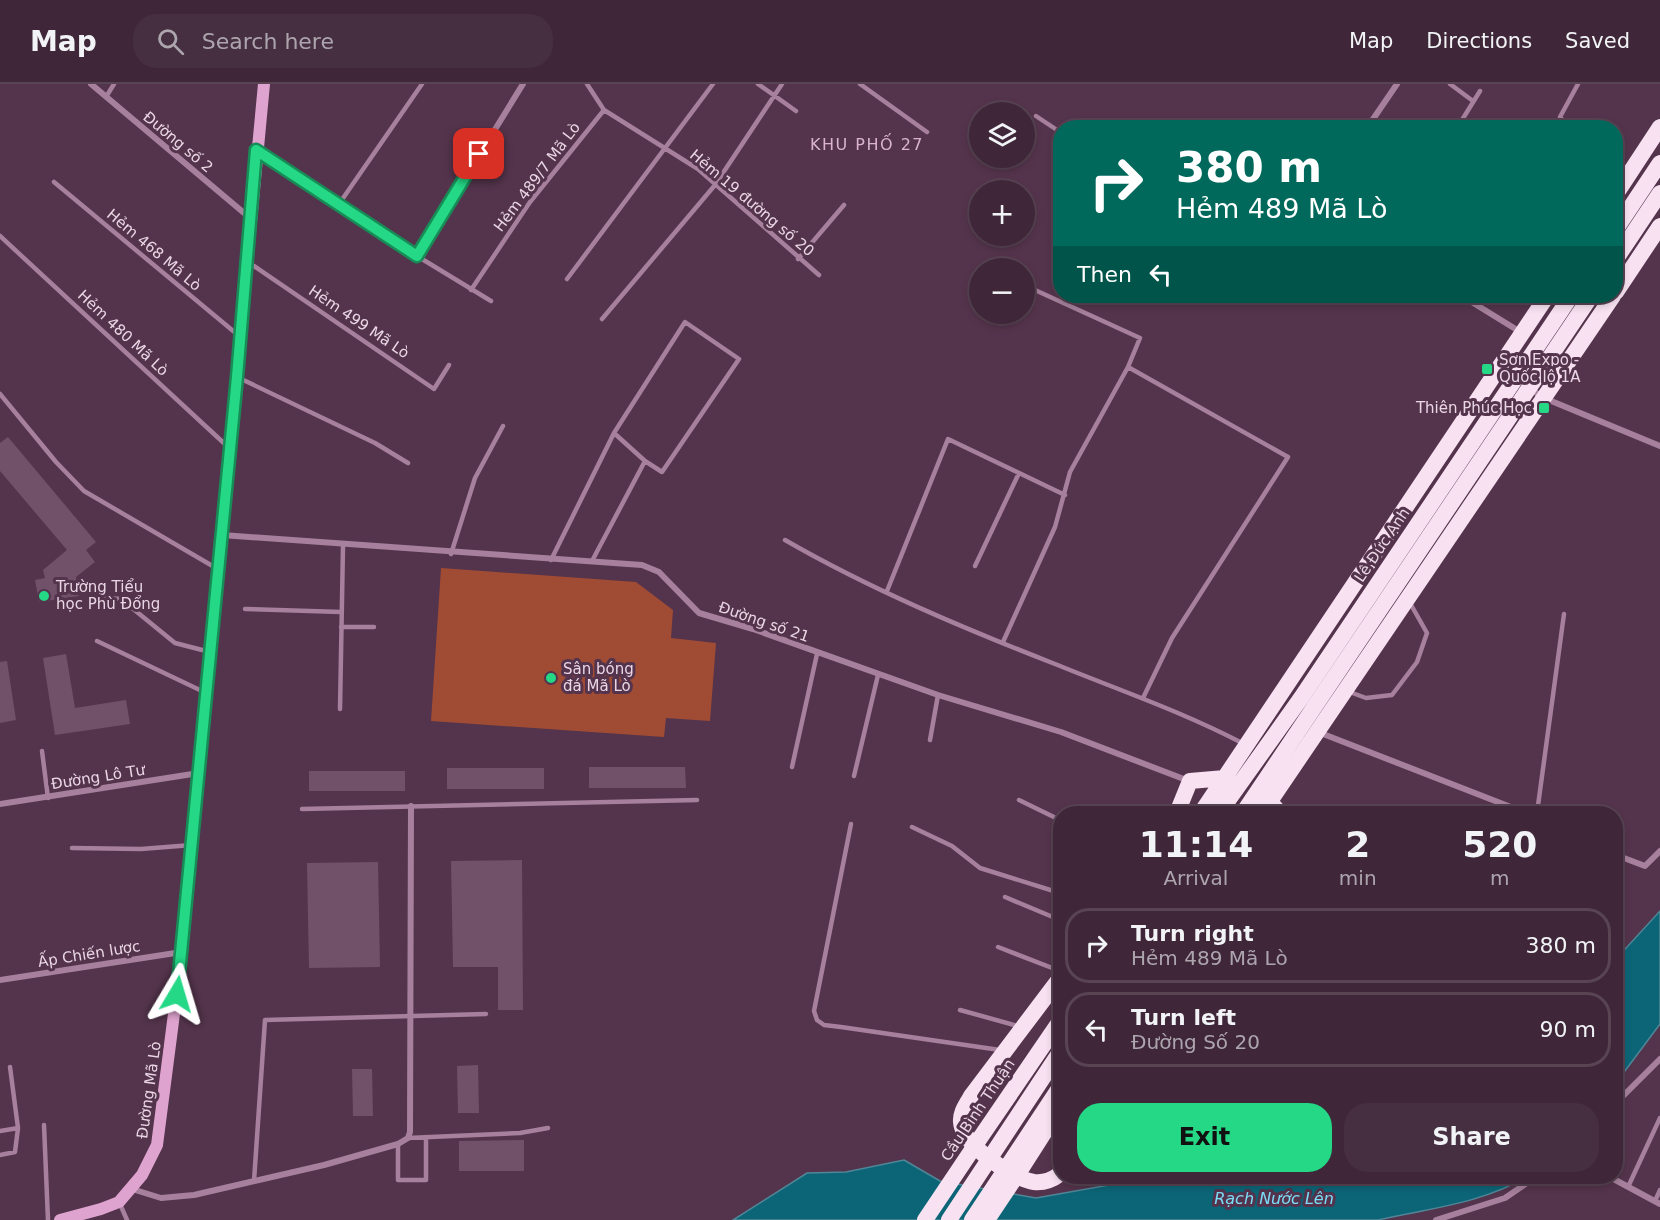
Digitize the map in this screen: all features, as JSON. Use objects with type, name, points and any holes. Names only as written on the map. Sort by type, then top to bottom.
[{"type":"highway","points":[[1623,183],[1660,127]]},
{"type":"highway","points":[[1623,219],[1660,163]]},
{"type":"highway","points":[[1623,248],[1660,193]]},
{"type":"highway","points":[[1623,282],[1660,226]]},
{"type":"highway","name":"Lê Đức Anh","points":[[1222,806],[1247,745],[1542,303]]},
{"type":"highway","name":"Lê Đức Anh","points":[[1209,806],[1301,698],[1566,303]]},
{"type":"highway","points":[[1272,806],[1310,727],[1346,691],[1407,598],[1529,388],[1586,303]]},
{"type":"highway","points":[[1248,806],[1310,727],[1468,493],[1544,398],[1608,303]]},
{"type":"highway","points":[[1180,806],[1190,781],[1231,782]]},
{"type":"highway","points":[[1053,988],[966,1105],[961,1122],[969,1141],[984,1156],[1025,1180],[1045,1182],[1053,1178]]},
{"type":"highway","name":"Cầu Bình Thuận","points":[[925,1220],[1053,1031]]},
{"type":"highway","points":[[949,1220],[1053,1063]]},
{"type":"highway","points":[[972,1220],[1053,1098]]},
{"type":"highway","points":[[987,1220],[1053,1118]]},
{"type":"main road","name":"Đường Mã Lò","points":[[60,1220],[119,1202],[132,1189],[157,1145],[182,952],[264,84]]},
{"type":"street","name":"Đường số 2","points":[[91,84],[250,218]]},
{"type":"street","points":[[256,150],[417,256],[523,84]]},
{"type":"street","points":[[1372,120],[1397,84]]},
{"type":"street","points":[[1473,303],[1522,333]]},
{"type":"street","points":[[1529,388],[1544,398],[1660,446]]},
{"type":"street","name":"Đường số 21","points":[[221,535],[451,554],[642,565],[659,572],[699,613],[753,629],[817,654],[938,695],[1061,732],[1190,781]]},
{"type":"street","points":[[1310,727],[1508,806]]},
{"type":"street","name":"Đường Lô Tư","points":[[0,804],[199,773]]},
{"type":"street","points":[[132,1189],[161,1198],[194,1195],[398,1144],[408,1138],[411,806]]},
{"type":"street","points":[[1623,858],[1645,866],[1660,851]]},
{"type":"street","name":"Ấp Chiến lược","points":[[0,980],[182,952]]},
{"type":"street","points":[[1623,1096],[1660,1059]]},
{"type":"street","points":[[1436,1220],[1505,1198],[1525,1184]]},
{"type":"street","points":[[1623,1184],[1657,1203]]},
{"type":"lane","points":[[106,97],[114,84]]},
{"type":"lane","points":[[339,204],[422,84]]},
{"type":"lane","name":"Hẻm 19 đường số 20","points":[[587,84],[604,110],[698,169],[798,259],[819,275]]},
{"type":"lane","points":[[567,279],[713,84]]},
{"type":"lane","points":[[758,84],[796,111]]},
{"type":"lane","points":[[602,319],[716,186],[782,84]]},
{"type":"lane","points":[[860,84],[927,132]]},
{"type":"lane","points":[[1450,84],[1473,101]]},
{"type":"lane","points":[[1563,120],[1560,117],[1578,84]]},
{"type":"lane","points":[[1462,120],[1480,91]]},
{"type":"lane","name":"Hẻm 489/7 Mã Lò","points":[[471,290],[530,202],[604,110]]},
{"type":"lane","points":[[1036,116],[1053,127]]},
{"type":"lane","points":[[1623,167],[1630,172]]},
{"type":"lane","name":"Hẻm 468 Mã Lò","points":[[54,182],[240,337]]},
{"type":"lane","points":[[798,259],[843,205]]},
{"type":"lane","name":"Hẻm 480 Mã Lò","points":[[0,236],[229,447]]},
{"type":"lane","points":[[417,256],[491,301]]},
{"type":"lane","name":"Hẻm 499 Mã Lò","points":[[246,260],[434,389],[449,365]]},
{"type":"lane","points":[[1035,290],[1053,298]]},
{"type":"lane","points":[[1003,642],[1055,527],[1070,472],[1128,367],[1140,338],[1063,303]]},
{"type":"lane","points":[[551,560],[614,433],[685,322],[739,359],[662,472],[645,461],[614,433]]},
{"type":"lane","points":[[1128,367],[1288,457],[1172,638],[1143,698]]},
{"type":"lane","points":[[237,377],[375,443],[408,463]]},
{"type":"lane","points":[[0,394],[56,462],[84,490],[218,569]]},
{"type":"lane","points":[[451,554],[475,478],[503,426]]},
{"type":"lane","points":[[886,591],[948,440],[1065,495]]},
{"type":"lane","points":[[592,561],[645,461]]},
{"type":"lane","points":[[975,566],[1019,473]]},
{"type":"lane","points":[[785,540],[832,567],[886,591],[1003,642],[1197,720],[1247,745]]},
{"type":"lane","points":[[340,709],[343,546]]},
{"type":"lane","points":[[106,598],[121,599],[175,643],[210,652]]},
{"type":"lane","points":[[1346,691],[1366,698],[1392,695],[1417,662],[1427,633],[1407,598]]},
{"type":"lane","points":[[245,609],[341,612]]},
{"type":"lane","points":[[1537,806],[1564,614]]},
{"type":"lane","points":[[341,627],[374,627]]},
{"type":"lane","points":[[97,641],[206,693]]},
{"type":"lane","points":[[792,766],[817,654]]},
{"type":"lane","points":[[854,776],[878,675]]},
{"type":"lane","points":[[930,740],[938,695]]},
{"type":"lane","points":[[42,751],[48,798]]},
{"type":"lane","points":[[302,809],[697,800]]},
{"type":"lane","points":[[1019,800],[1053,817]]},
{"type":"lane","points":[[851,824],[814,1011],[817,1020],[824,1025],[1005,1051]]},
{"type":"lane","points":[[912,827],[952,846],[980,868],[1053,891]]},
{"type":"lane","points":[[72,848],[141,849],[192,845]]},
{"type":"lane","points":[[1005,897],[1053,917]]},
{"type":"lane","points":[[998,947],[1053,968]]},
{"type":"lane","points":[[960,1010],[1024,1028]]},
{"type":"lane","points":[[254,1181],[265,1020],[486,1014]]},
{"type":"lane","points":[[0,1155],[15,1152],[18,1128],[10,1067]]},
{"type":"lane","points":[[1628,1187],[1660,1118]]},
{"type":"lane","points":[[44,1125],[48,1220]]},
{"type":"lane","points":[[0,1131],[18,1128]]},
{"type":"lane","points":[[408,1138],[520,1132],[548,1128]]},
{"type":"lane","points":[[398,1144],[398,1180],[426,1180],[426,1137]]},
{"type":"lane","points":[[1657,1203],[1660,1190]]},
{"type":"lane","points":[[119,1202],[127,1220]]},
{"type":"shaded area","name":"Sân bóng đá Mã Lò","points":[[441,568],[636,582],[673,610],[671,638],[716,643],[710,721],[666,718],[664,737],[431,721]]},
{"type":"water","points":[[1660,911],[1660,1024],[1623,1074],[1623,951]]},
{"type":"water","name":"Rạch Nước Lên","points":[[904,1160],[940,1181],[1036,1198],[1115,1184],[1513,1184],[1474,1199],[1378,1220],[733,1220],[807,1173],[846,1172]]},
{"type":"building","points":[[8,437],[96,542],[86,550],[95,562],[76,577],[79,596],[39,602],[35,580],[45,578],[43,570],[67,550],[0,471],[0,443]]},
{"type":"building","points":[[66,654],[75,708],[126,700],[130,724],[55,735],[43,658]]},
{"type":"building","points":[[7,661],[16,720],[0,723],[0,662]]},
{"type":"building","points":[[589,767],[685,767],[686,788],[589,788]]},
{"type":"building","points":[[447,768],[544,768],[544,789],[447,789]]},
{"type":"building","points":[[309,771],[405,771],[405,791],[309,791]]},
{"type":"building","points":[[522,860],[523,1010],[498,1010],[498,967],[453,967],[451,861]]},
{"type":"building","points":[[378,862],[380,967],[309,968],[307,863]]},
{"type":"building","points":[[478,1065],[479,1113],[458,1113],[457,1066]]},
{"type":"building","points":[[352,1069],[372,1069],[373,1116],[353,1116]]},
{"type":"building","points":[[524,1140],[524,1171],[459,1171],[459,1141]]},
{"type":"place","name":"Sơn Expo - Quốc lộ 1A","points":[[1487,369]]},
{"type":"place","name":"Thiên Phúc Học","points":[[1544,408]]},
{"type":"place","name":"Trường Tiểu học Phù Đổng","points":[[44,596]]},
{"type":"place","name":"Sân bóng đá Mã Lò","points":[[551,678]]},
{"type":"district","name":"KHU PHỐ 27","points":[[867,144]]},
{"type":"route","points":[[177,994],[237,377],[256,150],[417,256],[479,154]]}]
